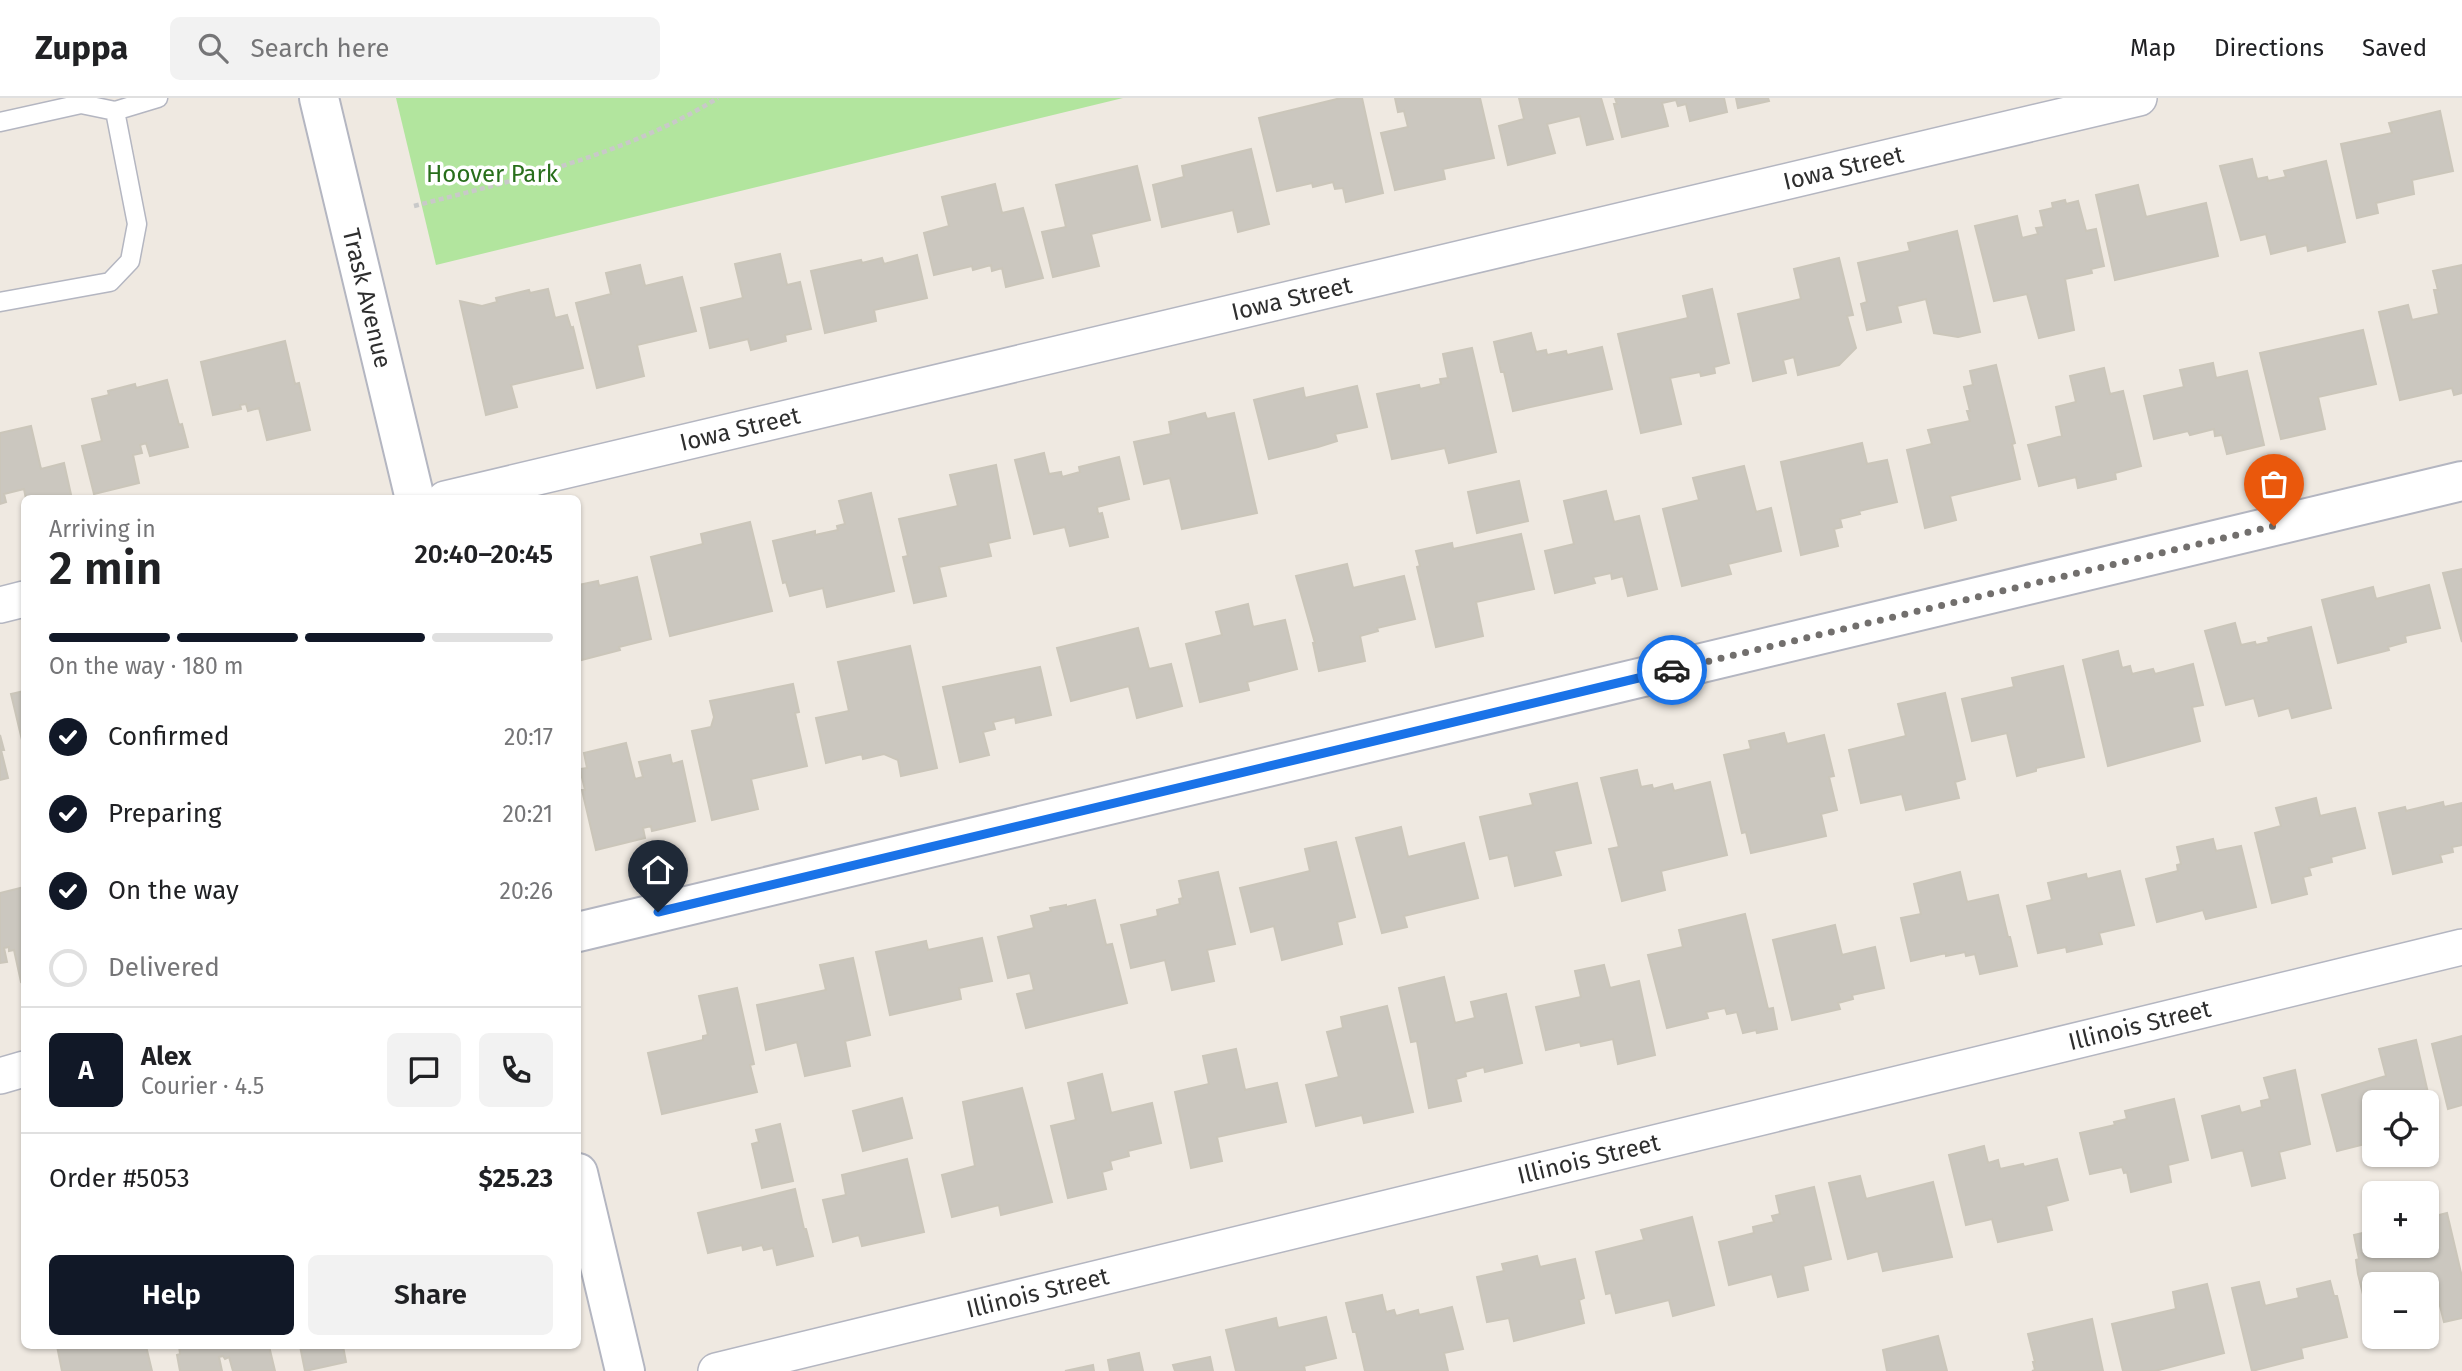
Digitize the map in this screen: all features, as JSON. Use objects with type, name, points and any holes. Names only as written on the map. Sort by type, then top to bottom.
[{"type":"street","name":"Trask Avenue","points":[[319,98],[414,495]]},
{"type":"street","name":"Iowa Street","points":[[461,495],[2139,98]]},
{"type":"street","points":[[581,931],[2462,481]]},
{"type":"street","points":[[0,606],[21,600]]},
{"type":"street","name":"Illinois Street","points":[[716,1371],[2462,947]]},
{"type":"street","points":[[0,1076],[21,1070]]},
{"type":"street","points":[[581,1186],[625,1371]]},
{"type":"lane","points":[[0,122],[81,104],[115,111],[158,98]]},
{"type":"lane","points":[[0,302],[110,282],[130,261],[137,224],[115,111]]},
{"type":"path","points":[[414,206],[586,159],[648,135],[718,98]]},
{"type":"green space","name":"Hoover Park","points":[[396,98],[1123,98],[436,265]]},
{"type":"building","points":[[1341,98],[1362,98],[1383,193],[1346,202],[1343,188],[1335,189],[1333,182],[1313,187],[1312,183],[1277,191],[1259,118]]},
{"type":"building","points":[[1395,98],[1480,98],[1494,158],[1443,169],[1445,179],[1395,190],[1381,133],[1408,127],[1404,111],[1398,112]]},
{"type":"building","points":[[1519,98],[1601,98],[1613,139],[1587,145],[1580,116],[1547,124],[1555,153],[1508,165],[1499,126],[1524,119]]},
{"type":"building","points":[[1615,98],[1724,98],[1727,112],[1690,121],[1686,104],[1678,106],[1676,100],[1662,103],[1668,126],[1622,137]]},
{"type":"building","points":[[1736,98],[1768,98],[1769,101],[1738,108]]},
{"type":"building","points":[[2440,111],[2453,171],[2412,180],[2414,194],[2376,203],[2378,213],[2357,218],[2341,144],[2392,133],[2389,123]]},
{"type":"building","points":[[1251,149],[1269,224],[1238,232],[1233,210],[1162,227],[1153,185],[1184,177],[1182,166]]},
{"type":"building","points":[[2252,159],[2257,179],[2267,177],[2268,181],[2286,177],[2284,171],[2326,161],[2345,242],[2308,251],[2307,245],[2271,254],[2266,234],[2241,240],[2220,166]]},
{"type":"building","points":[[1137,166],[1150,220],[1091,234],[1099,266],[1053,277],[1042,232],[1066,227],[1056,185]]},
{"type":"building","points":[[995,184],[1002,213],[1023,208],[1043,278],[1006,287],[1002,268],[992,271],[991,265],[973,270],[972,266],[934,275],[924,233],[949,226],[942,197]]},
{"type":"building","points":[[2138,185],[2146,217],[2206,203],[2218,256],[2115,280],[2096,195]]},
{"type":"building","points":[[2065,200],[2066,204],[2078,201],[2086,231],[2096,229],[2104,266],[2091,269],[2092,273],[2065,279],[2074,330],[2039,338],[2027,294],[1994,301],[1975,226],[2017,216],[2022,238],[2038,234],[2036,228],[2044,227],[2040,211],[2053,208],[2052,203]]},
{"type":"building","points":[[1957,231],[1980,332],[1958,337],[1934,333],[1926,299],[1897,306],[1901,322],[1867,330],[1861,304],[1867,302],[1858,263],[1910,251],[1908,243]]},
{"type":"building","points":[[780,254],[787,285],[800,282],[811,329],[785,335],[786,341],[751,350],[748,339],[710,348],[701,308],[743,298],[735,264]]},
{"type":"building","points":[[917,255],[927,298],[874,310],[876,321],[825,333],[811,271],[861,260],[862,263],[882,258],[884,264]]},
{"type":"building","points":[[1839,258],[1853,315],[1847,316],[1856,348],[1839,365],[1798,375],[1794,357],[1783,360],[1786,373],[1753,381],[1738,314],[1801,299],[1794,269]]},
{"type":"building","points":[[640,265],[645,286],[682,277],[696,331],[637,345],[644,376],[597,388],[576,303],[611,294],[606,273]]},
{"type":"building","points":[[2462,265],[2462,393],[2454,395],[2452,388],[2400,400],[2379,312],[2408,305],[2412,320],[2439,314],[2434,290],[2438,290],[2433,271]]},
{"type":"building","points":[[548,289],[555,318],[567,315],[571,328],[573,327],[583,368],[511,385],[517,407],[486,415],[460,301],[482,306],[497,302],[496,298],[529,290],[530,293]]},
{"type":"building","points":[[1712,289],[1729,363],[1714,367],[1715,373],[1701,376],[1700,372],[1670,378],[1681,424],[1641,433],[1618,334],[1688,318],[1683,296]]},
{"type":"building","points":[[2363,330],[2376,384],[2318,397],[2325,429],[2281,439],[2260,353]]},
{"type":"building","points":[[1531,333],[1536,352],[1546,350],[1547,355],[1566,351],[1567,355],[1602,347],[1612,389],[1513,411],[1494,342]]},
{"type":"building","points":[[285,341],[295,384],[299,383],[310,430],[267,440],[259,408],[248,411],[246,404],[240,405],[241,409],[213,415],[201,362]]},
{"type":"building","points":[[1472,348],[1496,452],[1449,463],[1445,448],[1392,459],[1377,394],[1419,385],[1420,389],[1441,384],[1440,379],[1448,378],[1443,354]]},
{"type":"building","points":[[2213,363],[2216,378],[2247,371],[2264,445],[2227,454],[2222,435],[2215,436],[2214,429],[2190,435],[2188,431],[2154,439],[2144,396],[2184,387],[2180,370]]},
{"type":"building","points":[[1996,365],[2015,443],[2012,444],[2020,479],[1950,496],[1956,520],[1925,528],[1907,450],[1932,444],[1928,430],[1970,421],[1964,387],[1973,385],[1970,371]]},
{"type":"building","points":[[2104,368],[2110,394],[2123,391],[2141,466],[2115,473],[2116,479],[2078,488],[2076,477],[2039,486],[2028,445],[2062,436],[2056,407],[2076,402],[2070,376]]},
{"type":"building","points":[[167,380],[188,447],[150,456],[146,443],[140,445],[142,453],[133,455],[139,483],[94,494],[82,446],[102,441],[92,399],[109,395],[108,391],[135,384],[136,388]]},
{"type":"building","points":[[1357,386],[1367,427],[1335,434],[1337,441],[1269,459],[1254,400],[1303,388],[1305,398]]},
{"type":"building","points":[[1205,413],[1207,419],[1234,413],[1257,513],[1182,529],[1170,478],[1144,484],[1134,442],[1171,434],[1169,422]]},
{"type":"building","points":[[31,426],[41,469],[64,463],[71,495],[25,495],[24,489],[4,494],[6,502],[0,504],[0,433]]},
{"type":"building","points":[[1862,443],[1867,464],[1887,460],[1897,502],[1859,511],[1860,514],[1840,519],[1842,527],[1834,529],[1838,546],[1801,555],[1781,462]]},
{"type":"building","points":[[1044,453],[1049,474],[1061,472],[1062,477],[1080,472],[1079,467],[1119,457],[1129,499],[1097,507],[1098,514],[1102,513],[1108,537],[1070,546],[1065,527],[1034,534],[1015,460]]},
{"type":"building","points":[[996,465],[1010,538],[988,543],[991,556],[939,567],[946,596],[914,603],[903,557],[908,556],[899,519],[958,506],[950,475]]},
{"type":"building","points":[[1744,466],[1756,512],[1771,508],[1781,551],[1728,564],[1731,574],[1682,586],[1663,509],[1699,500],[1693,478]]},
{"type":"building","points":[[1519,481],[1528,521],[1477,533],[1468,492]]},
{"type":"building","points":[[1606,491],[1614,522],[1639,516],[1657,589],[1628,596],[1623,576],[1612,579],[1611,573],[1593,577],[1595,583],[1555,593],[1545,551],[1574,544],[1564,501]]},
{"type":"building","points":[[871,493],[894,591],[827,607],[823,588],[790,596],[786,582],[783,583],[773,541],[815,531],[815,535],[838,530],[837,526],[845,524],[839,501]]},
{"type":"building","points":[[750,522],[772,611],[670,636],[651,557],[703,544],[701,534]]},
{"type":"building","points":[[1521,534],[1534,589],[1476,602],[1483,636],[1436,647],[1417,567],[1420,566],[1416,551],[1452,543],[1453,549]]},
{"type":"building","points":[[1347,564],[1353,588],[1404,576],[1415,619],[1377,628],[1378,631],[1360,636],[1365,661],[1319,671],[1315,643],[1296,576]]},
{"type":"building","points":[[2462,569],[2462,642],[2443,573]]},
{"type":"building","points":[[637,577],[651,639],[581,660],[581,584],[598,581],[599,586]]},
{"type":"building","points":[[2429,585],[2440,628],[2405,636],[2406,642],[2388,647],[2389,650],[2338,663],[2322,600],[2373,587],[2376,599]]},
{"type":"building","points":[[1248,604],[1253,627],[1285,620],[1297,669],[1247,682],[1249,690],[1200,702],[1186,644],[1222,635],[1216,612]]},
{"type":"building","points":[[2235,623],[2241,645],[2269,642],[2268,638],[2311,627],[2331,708],[2292,718],[2289,708],[2259,716],[2254,698],[2226,705],[2205,631]]},
{"type":"building","points":[[1138,628],[1149,669],[1171,664],[1182,706],[1137,718],[1129,686],[1071,701],[1057,648]]},
{"type":"building","points":[[910,646],[937,768],[901,776],[898,760],[884,754],[863,759],[862,754],[826,763],[816,718],[849,711],[838,662]]},
{"type":"building","points":[[2118,651],[2122,668],[2130,666],[2132,674],[2153,669],[2155,674],[2193,664],[2203,705],[2192,707],[2200,741],[2108,766],[2083,660]]},
{"type":"building","points":[[2063,666],[2084,757],[2036,768],[2036,771],[2017,776],[2007,733],[1972,741],[1962,699],[2014,687],[2012,678]]},
{"type":"building","points":[[1040,667],[1051,715],[1016,723],[1015,717],[993,722],[995,729],[983,732],[989,755],[960,762],[943,687]]},
{"type":"building","points":[[793,684],[799,712],[795,713],[807,766],[751,779],[758,809],[712,820],[692,731],[711,727],[714,717],[710,701]]},
{"type":"building","points":[[21,692],[21,736],[11,694]]},
{"type":"building","points":[[1945,693],[1965,779],[1955,782],[1959,798],[1906,810],[1902,794],[1861,803],[1849,750],[1906,736],[1898,704]]},
{"type":"building","points":[[1784,733],[1787,744],[1824,735],[1834,776],[1829,777],[1837,810],[1821,814],[1826,836],[1751,853],[1746,832],[1742,833],[1724,755],[1751,749],[1749,741]]},
{"type":"building","points":[[0,735],[8,778],[0,780]]},
{"type":"building","points":[[626,743],[635,779],[643,777],[639,762],[670,755],[672,764],[682,761],[695,821],[652,831],[651,826],[643,828],[645,838],[596,850],[582,790],[585,790],[581,769],[587,768],[584,753]]},
{"type":"building","points":[[1637,770],[1641,787],[1652,785],[1653,789],[1672,784],[1674,791],[1710,782],[1727,855],[1661,871],[1665,890],[1622,901],[1609,849],[1619,847],[1601,778]]},
{"type":"building","points":[[1577,783],[1591,843],[1554,851],[1561,875],[1515,886],[1508,855],[1490,859],[1480,817],[1533,805],[1530,794]]},
{"type":"building","points":[[2316,798],[2320,816],[2355,808],[2365,848],[2331,857],[2332,862],[2309,868],[2311,875],[2303,877],[2307,894],[2272,903],[2255,833],[2281,826],[2276,808]]},
{"type":"building","points":[[2443,802],[2444,807],[2462,803],[2462,845],[2452,847],[2453,852],[2440,855],[2442,862],[2393,874],[2379,813],[2405,807],[2406,811]]},
{"type":"building","points":[[1401,827],[1408,857],[1464,843],[1478,898],[1404,916],[1407,927],[1382,933],[1356,838]]},
{"type":"building","points":[[2213,839],[2216,851],[2241,846],[2256,907],[2206,919],[2203,910],[2157,922],[2146,879],[2178,871],[2177,865],[2181,864],[2177,847]]},
{"type":"building","points":[[1336,842],[1355,917],[1337,922],[1342,944],[1282,960],[1274,926],[1251,932],[1240,888],[1310,871],[1305,849]]},
{"type":"building","points":[[2120,871],[2134,925],[2099,933],[2102,944],[2067,952],[2066,947],[2038,953],[2027,906],[2052,900],[2048,883],[2086,874],[2087,879]]},
{"type":"building","points":[[1218,872],[1235,944],[1207,950],[1214,981],[1172,990],[1165,960],[1131,968],[1121,925],[1158,916],[1157,910],[1180,904],[1179,899],[1183,898],[1179,881]]},
{"type":"building","points":[[1960,872],[1967,902],[1998,895],[2017,966],[1980,974],[1975,954],[1966,956],[1965,952],[1946,956],[1946,953],[1911,961],[1901,918],[1921,914],[1914,884]]},
{"type":"building","points":[[21,888],[21,982],[14,950],[4,948],[7,962],[0,963],[0,893]]},
{"type":"building","points":[[1095,900],[1106,945],[1112,944],[1127,1003],[1026,1028],[1017,994],[1034,990],[1030,973],[1008,978],[998,937],[1034,928],[1031,916],[1051,911],[1050,908]]},
{"type":"building","points":[[1745,914],[1768,1009],[1773,1008],[1777,1029],[1743,1033],[1737,1012],[1727,1014],[1725,1008],[1706,1012],[1708,1018],[1667,1028],[1648,955],[1683,947],[1679,930]]},
{"type":"building","points":[[1835,925],[1842,955],[1875,947],[1884,988],[1852,995],[1853,999],[1838,1003],[1840,1009],[1792,1020],[1773,940]]},
{"type":"building","points":[[982,938],[992,981],[959,988],[961,999],[890,1015],[876,952],[926,941],[928,950]]},
{"type":"building","points":[[853,958],[870,1035],[845,1041],[850,1066],[805,1076],[797,1042],[766,1050],[757,1005],[826,990],[820,965]]},
{"type":"building","points":[[1604,965],[1610,988],[1639,981],[1655,1055],[1618,1064],[1613,1039],[1581,1046],[1580,1042],[1546,1050],[1536,1007],[1581,997],[1575,971]]},
{"type":"building","points":[[1444,977],[1455,1023],[1475,1018],[1471,1002],[1506,994],[1522,1063],[1485,1072],[1484,1067],[1465,1072],[1466,1076],[1456,1079],[1461,1101],[1429,1108],[1417,1041],[1411,1042],[1399,988]]},
{"type":"building","points":[[737,988],[754,1064],[750,1065],[757,1092],[662,1114],[648,1053],[703,1040],[703,1036],[708,1035],[699,996]]},
{"type":"building","points":[[1387,1006],[1413,1112],[1364,1123],[1362,1115],[1316,1126],[1306,1085],[1339,1077],[1327,1032],[1343,1028],[1341,1017]]},
{"type":"building","points":[[2462,1036],[2462,1105],[2448,1109],[2432,1044]]},
{"type":"building","points":[[2416,1040],[2427,1090],[2362,1090],[2362,1145],[2337,1151],[2322,1095],[2386,1076],[2379,1049]]},
{"type":"building","points":[[1236,1049],[1245,1090],[1277,1083],[1286,1122],[1217,1137],[1222,1161],[1191,1168],[1175,1092],[1209,1084],[1203,1056]]},
{"type":"building","points":[[2295,1070],[2310,1144],[2279,1152],[2285,1178],[2252,1186],[2243,1150],[2212,1158],[2202,1116],[2239,1106],[2241,1113],[2262,1107],[2261,1101],[2270,1099],[2264,1078]]},
{"type":"building","points":[[1102,1074],[1111,1113],[1152,1103],[1161,1143],[1128,1151],[1129,1156],[1110,1161],[1112,1169],[1102,1172],[1106,1189],[1068,1198],[1051,1126],[1076,1120],[1068,1083]]},
{"type":"building","points":[[1022,1088],[1052,1202],[1001,1215],[999,1205],[952,1217],[942,1175],[975,1166],[963,1102]]},
{"type":"building","points":[[902,1098],[912,1138],[863,1151],[853,1111]]},
{"type":"building","points":[[2174,1099],[2188,1160],[2168,1165],[2171,1182],[2131,1192],[2127,1172],[2124,1173],[2122,1167],[2090,1174],[2080,1133],[2115,1125],[2114,1122],[2127,1119],[2125,1111]]},
{"type":"building","points":[[780,1124],[793,1181],[762,1188],[752,1144],[759,1142],[756,1130]]},
{"type":"building","points":[[1984,1146],[1988,1163],[1998,1160],[2000,1169],[2023,1164],[2024,1167],[2057,1159],[2068,1200],[2046,1206],[2052,1230],[1998,1242],[1992,1219],[1966,1225],[1949,1155]]},
{"type":"building","points":[[907,1159],[924,1232],[862,1246],[859,1235],[833,1242],[823,1200],[846,1195],[842,1175]]},
{"type":"building","points":[[1860,1176],[1866,1199],[1933,1182],[1952,1257],[1883,1271],[1878,1251],[1848,1259],[1829,1183]]},
{"type":"building","points":[[1814,1187],[1831,1259],[1803,1266],[1808,1290],[1778,1297],[1772,1274],[1729,1285],[1719,1242],[1754,1233],[1753,1227],[1774,1222],[1772,1216],[1780,1214],[1776,1196]]},
{"type":"building","points":[[795,1189],[813,1256],[777,1265],[773,1248],[764,1250],[762,1245],[743,1250],[742,1245],[708,1253],[698,1213]]},
{"type":"building","points":[[2447,1213],[2462,1277],[2462,1318],[2444,1322],[2439,1302],[2439,1272],[2362,1272],[2362,1290],[2354,1235],[2362,1233],[2362,1258],[2439,1258],[2439,1215]]},
{"type":"building","points":[[1692,1217],[1714,1305],[1673,1316],[1669,1300],[1616,1313],[1611,1293],[1606,1294],[1596,1252],[1644,1240],[1641,1230]]},
{"type":"building","points":[[1537,1256],[1540,1267],[1575,1259],[1584,1298],[1579,1300],[1584,1323],[1514,1341],[1509,1318],[1487,1322],[1477,1277],[1504,1271],[1502,1264]]},
{"type":"building","points":[[2330,1281],[2334,1296],[2337,1296],[2347,1337],[2301,1348],[2303,1358],[2252,1371],[2232,1288],[2259,1282],[2265,1306],[2299,1298],[2297,1289]]},
{"type":"building","points":[[2207,1284],[2224,1353],[2155,1371],[2123,1371],[2112,1324],[2176,1309],[2173,1292]]},
{"type":"building","points":[[1382,1295],[1386,1312],[1394,1310],[1396,1316],[1418,1310],[1419,1315],[1452,1307],[1463,1349],[1444,1353],[1448,1371],[1365,1371],[1346,1303]]},
{"type":"building","points":[[1326,1317],[1336,1358],[1304,1366],[1305,1371],[1236,1371],[1226,1330],[1276,1318],[1278,1328]]},
{"type":"building","points":[[2092,1319],[2103,1371],[2032,1371],[2035,1370],[2035,1362],[2028,1334]]},
{"type":"building","points":[[1938,1336],[1947,1371],[1887,1371],[1883,1350]]},
{"type":"building","points":[[58,1349],[147,1349],[152,1371],[62,1371]]},
{"type":"building","points":[[179,1349],[270,1349],[275,1371],[233,1371],[229,1357],[225,1359],[223,1356],[219,1357],[222,1371],[180,1371],[177,1355],[180,1354]]},
{"type":"building","points":[[301,1349],[344,1349],[346,1362],[305,1371]]},
{"type":"building","points":[[1139,1353],[1143,1371],[1110,1371],[1108,1360]]},
{"type":"building","points":[[1210,1357],[1213,1371],[1175,1371],[1173,1365]]},
{"type":"building","points":[[1093,1365],[1094,1371],[1065,1371]]},
{"type":"way so far","points":[[1672,670],[2274,526]]},
{"type":"route","points":[[658,912],[1672,670]]}]
